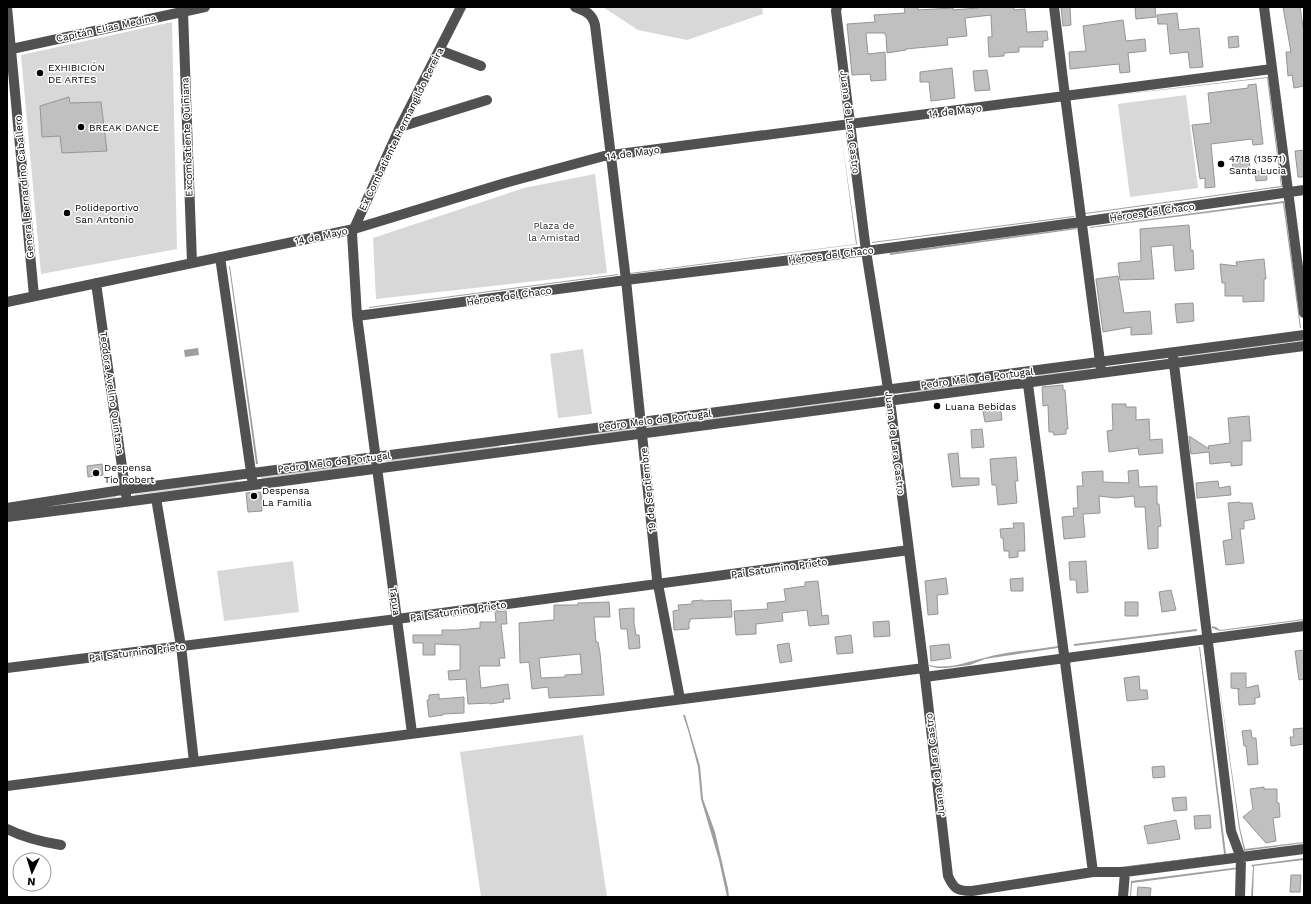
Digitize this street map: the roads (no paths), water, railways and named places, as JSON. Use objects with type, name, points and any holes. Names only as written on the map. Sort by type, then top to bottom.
[{"type":"street","name":"General Bernardino Caballero","points":[[7,7],[9,49],[34,296]]},
{"type":"street","name":"Capitán Elias Medina","points":[[9,49],[205,7]]},
{"type":"street","name":"Ex Combatiente Hermangildo Pereira","points":[[376,469],[357,316],[352,233],[400,127],[461,7]]},
{"type":"street","name":"19 de Septiembre","points":[[575,7],[590,14],[595,25],[626,280],[658,584],[680,699]]},
{"type":"street","points":[[1054,7],[1102,373]]},
{"type":"street","points":[[1264,7],[1304,312]]},
{"type":"street","name":"Juana de Lara Castro","points":[[836,9],[866,251],[890,401],[948,876],[953,886],[961,891],[967,891],[1093,872]]},
{"type":"street","name":"Excombatiente Quiniana","points":[[183,12],[192,263]]},
{"type":"street","points":[[439,50],[481,66]]},
{"type":"street","name":"14 de Mayo","points":[[7,302],[354,229],[505,183],[610,156],[1272,69]]},
{"type":"street","points":[[400,127],[487,100]]},
{"type":"street","name":"Héroes del Chaco","points":[[357,316],[626,280],[866,251],[1304,190]]},
{"type":"street","points":[[220,257],[253,485]]},
{"type":"street","name":"Teodora Avelino Quintana","points":[[96,283],[127,502]]},
{"type":"street","name":"Pedro Melo de Portugal","points":[[7,508],[125,489],[1304,335]]},
{"type":"street","name":"Pedro Melo de Portugal","points":[[7,517],[1304,346]]},
{"type":"street","points":[[1172,352],[1231,831],[1241,858],[1240,897]]},
{"type":"street","points":[[1026,371],[1066,658],[1093,872],[1124,872],[1304,849]]},
{"type":"street","points":[[526,436],[527,448]]},
{"type":"street","name":"Tapua","points":[[376,469],[412,733]]},
{"type":"street","points":[[156,498],[181,646],[194,762]]},
{"type":"street","name":"Pai Saturnino Prieto","points":[[7,668],[397,619],[909,550]]},
{"type":"street","points":[[7,786],[680,699],[1066,658],[1304,626]]},
{"type":"street","points":[[7,829],[20,836],[41,842],[61,845]]},
{"type":"street","points":[[1123,897],[1124,872]]},
{"type":"place","name":"EXHIBICIÓN DE ARTES","points":[[40,73]]},
{"type":"place","name":"BREAK DANCE","points":[[81,127]]},
{"type":"place","name":"4718 (13571) Santa Lucia","points":[[1221,164]]},
{"type":"place","name":"Polideportivo San Antonio","points":[[67,213]]},
{"type":"place","name":"Luana Bebidas","points":[[937,406]]},
{"type":"place","name":"Despensa Tio Robert","points":[[96,473]]},
{"type":"place","name":"Despensa La Familia","points":[[254,496]]},
{"type":"park label","name":"Plaza de la Amistad","points":[[554,230]]}]
